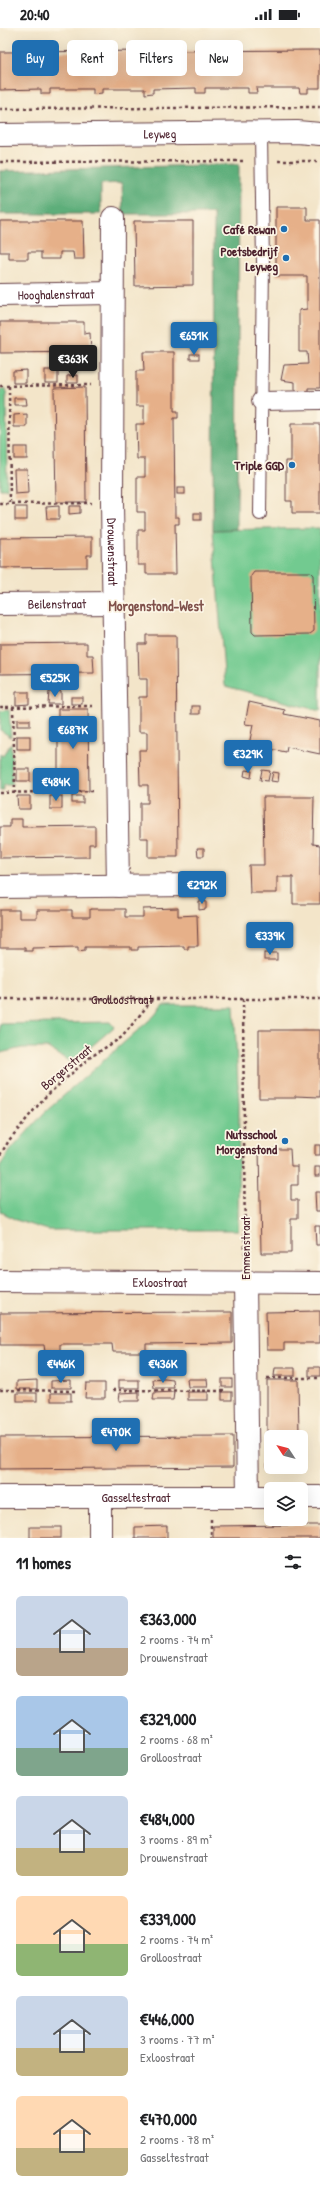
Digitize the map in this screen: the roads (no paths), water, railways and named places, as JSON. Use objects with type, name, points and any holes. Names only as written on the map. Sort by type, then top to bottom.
[{"type":"street","name":"Leyweg","points":[[0,135],[261,134],[297,132],[320,134]]},
{"type":"street","name":"Drouwenstraat","points":[[113,218],[112,503],[118,886]]},
{"type":"street","name":"Hooghalenstraat","points":[[0,295],[112,293]]},
{"type":"street","points":[[261,401],[320,400]]},
{"type":"street","name":"Beilenstraat","points":[[0,604],[114,603]]},
{"type":"street","points":[[0,887],[193,885]]},
{"type":"street","name":"Exloostraat","points":[[0,1281],[320,1283]]},
{"type":"street","name":"Emmenstraat","points":[[245,1282],[248,1497]]},
{"type":"street","name":"Gasseltestraat","points":[[0,1497],[264,1497]]},
{"type":"street","points":[[308,1497],[320,1497]]},
{"type":"street","points":[[100,1498],[100,1538]]},
{"type":"lane","points":[[260,514],[263,264],[261,134]]},
{"type":"place","name":"Café Rewan","points":[[284,229]]},
{"type":"place","name":"Poetsbedrijf Leyweg","points":[[286,258]]},
{"type":"place","name":"Triple GGD","points":[[292,465]]},
{"type":"place","name":"Nutsschool Morgenstond","points":[[285,1141]]},
{"type":"district","name":"Morgenstond-West","points":[[156,606]]}]
